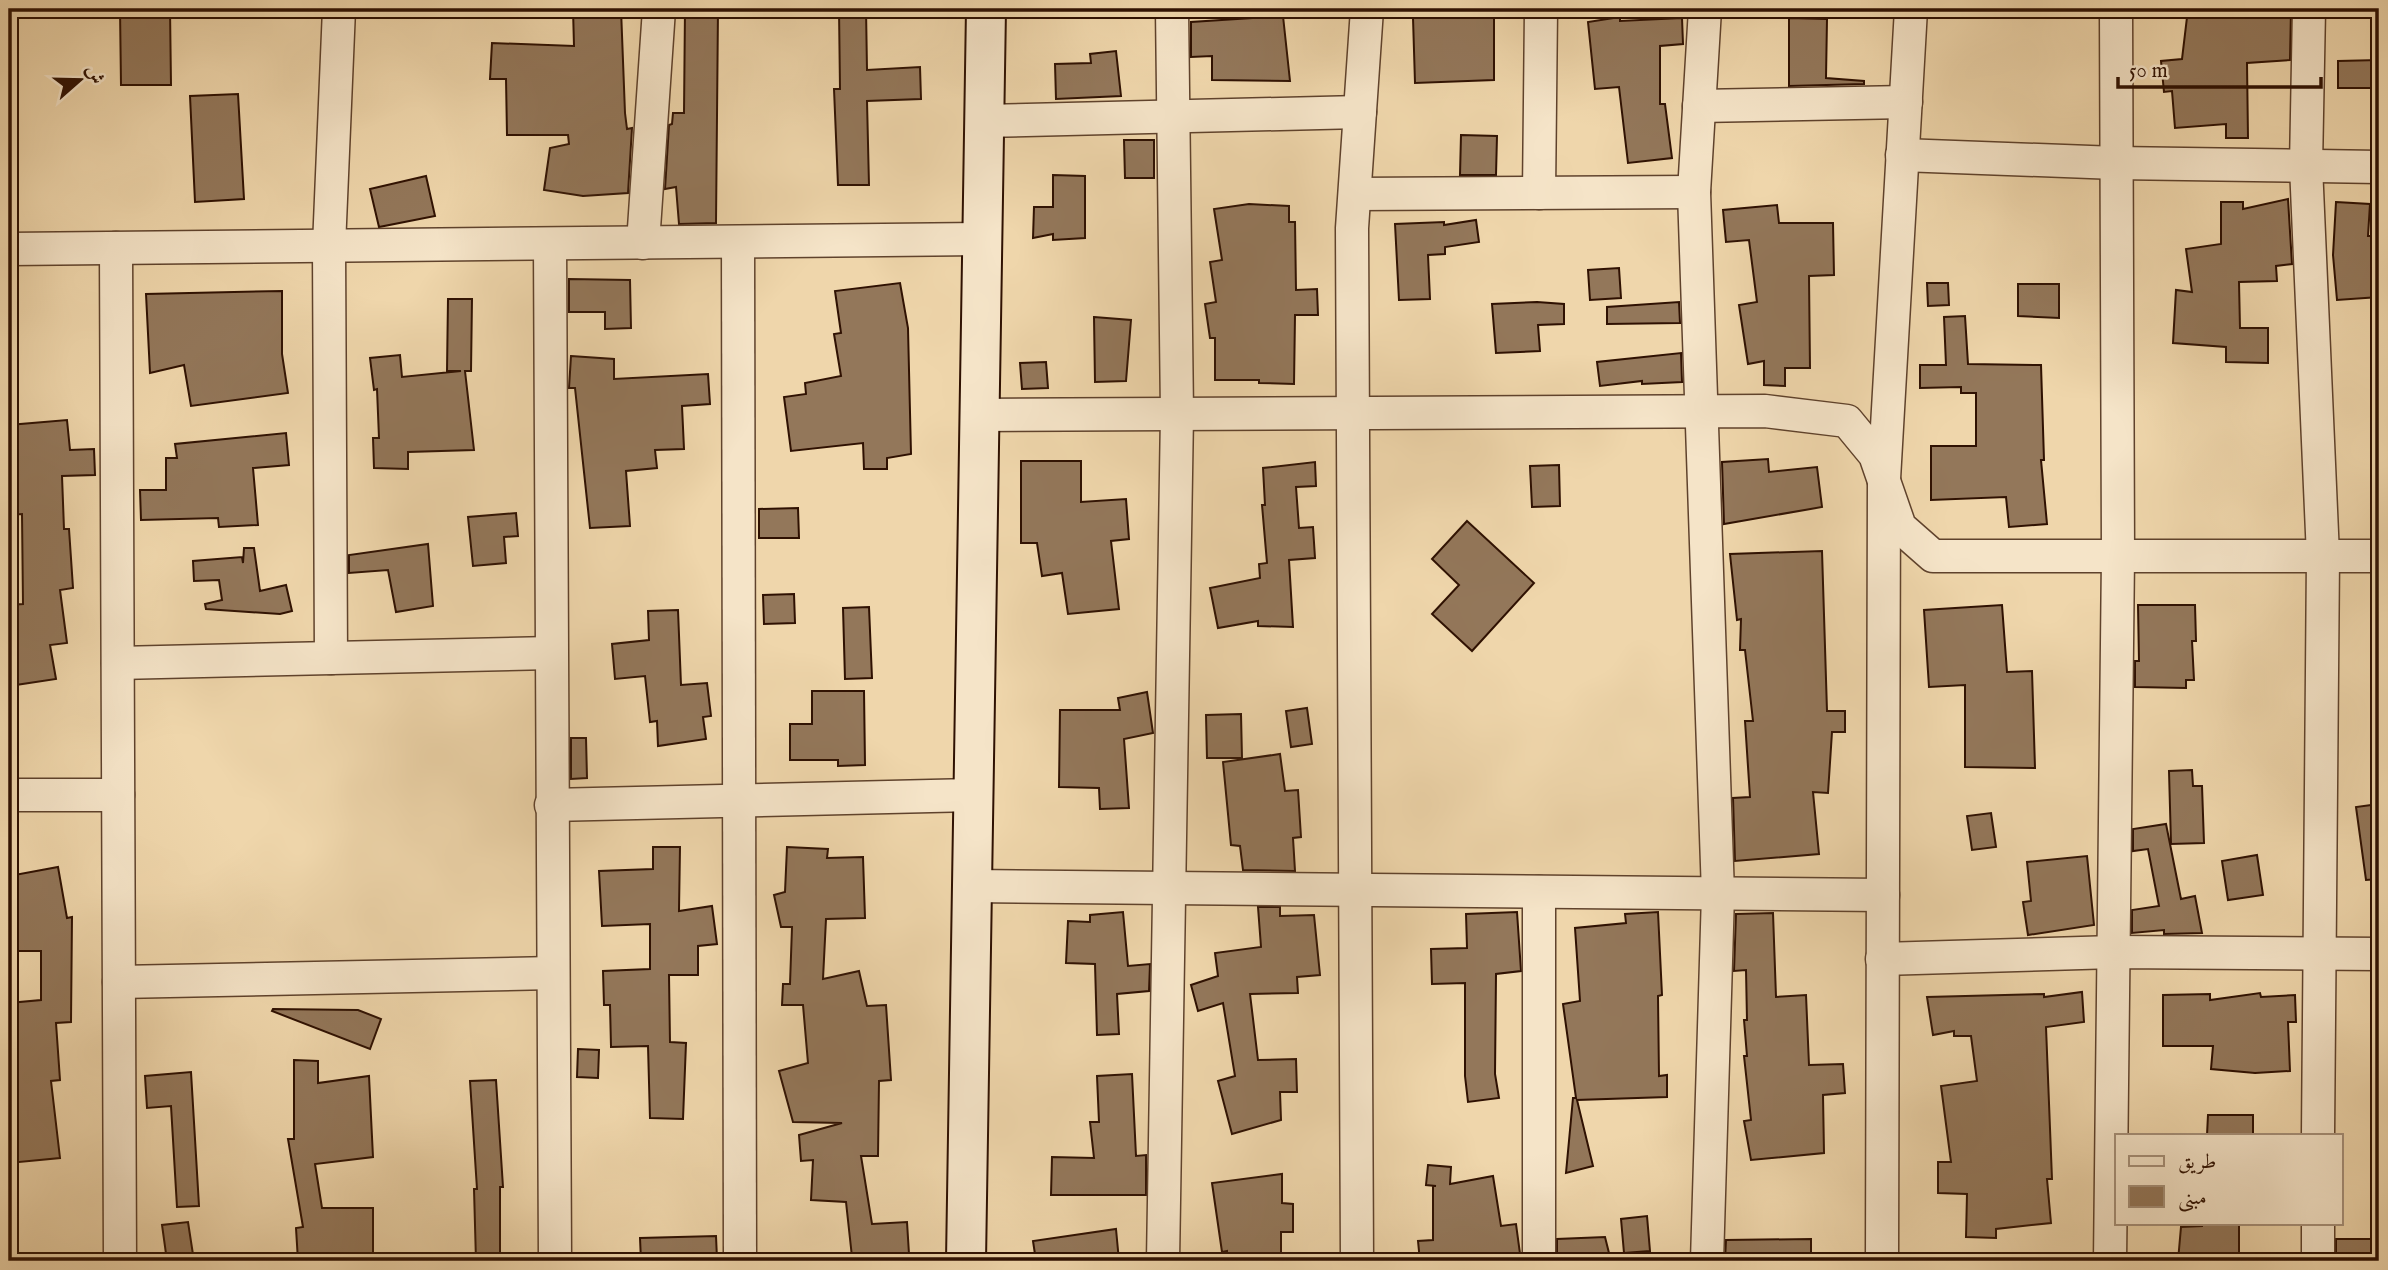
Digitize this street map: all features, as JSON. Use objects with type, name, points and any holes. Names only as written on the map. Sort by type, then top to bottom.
[{"type":"main road","points":[[966,1261],[982,121],[986,9]]},
{"type":"street","points":[[331,658],[329,246],[339,9]]},
{"type":"street","points":[[643,243],[659,9]]},
{"type":"street","points":[[1163,1261],[1177,414],[1172,9]]},
{"type":"street","points":[[1357,1261],[1354,194],[1367,9]]},
{"type":"street","points":[[1539,193],[1541,9]]},
{"type":"street","points":[[1705,9],[1694,192],[1718,894],[1707,1261]]},
{"type":"street","points":[[1882,1261],[1884,479],[1911,9]]},
{"type":"street","points":[[2110,1261],[2118,556],[2116,9]]},
{"type":"street","points":[[2309,9],[2306,166],[2323,556],[2317,954],[2318,1134]]},
{"type":"street","points":[[1699,106],[1906,102]]},
{"type":"street","points":[[982,121],[1360,112]]},
{"type":"street","points":[[1902,155],[2116,163],[2379,167]]},
{"type":"street","points":[[1354,194],[1694,192]]},
{"type":"street","points":[[9,249],[981,239]]},
{"type":"street","points":[[738,242],[740,1261]]},
{"type":"street","points":[[550,244],[555,1261]]},
{"type":"street","points":[[116,248],[120,1261]]},
{"type":"street","points":[[978,415],[1765,411],[1847,421],[1875,455],[1900,527],[1933,556],[2379,556]]},
{"type":"street","points":[[118,663],[551,653]]},
{"type":"street","points":[[9,795],[118,795]]},
{"type":"street","points":[[551,806],[973,795]]},
{"type":"street","points":[[972,886],[1883,895]]},
{"type":"street","points":[[1539,892],[1539,1261]]},
{"type":"street","points":[[1882,959],[2113,952],[2379,954]]},
{"type":"street","points":[[119,982],[553,973]]},
{"type":"street","points":[[2318,1224],[2318,1261]]},
{"type":"building","points":[[120,9],[170,9],[171,85],[121,85]]},
{"type":"building","points":[[573,9],[621,9],[625,113],[627,129],[632,128],[628,193],[583,196],[544,190],[550,148],[569,144],[568,135],[507,135],[506,79],[490,79],[492,43],[574,46]]},
{"type":"building","points":[[685,9],[718,9],[716,223],[679,224],[676,187],[665,189],[669,125],[672,124],[673,113],[684,113]]},
{"type":"building","points":[[839,9],[866,9],[867,70],[920,67],[921,99],[867,101],[869,185],[838,185],[834,89],[840,89]]},
{"type":"building","points":[[2188,9],[2291,9],[2290,60],[2247,63],[2248,138],[2226,138],[2226,124],[2175,128],[2172,91],[2164,92],[2161,61],[2182,59]]},
{"type":"building","points":[[1283,16],[1290,81],[1212,80],[1212,56],[1191,57],[1191,22]]},
{"type":"building","points":[[1620,17],[1620,21],[1682,18],[1683,44],[1660,46],[1660,104],[1665,104],[1672,158],[1628,163],[1619,87],[1595,89],[1588,22]]},
{"type":"building","points":[[1413,18],[1494,18],[1494,80],[1415,83]]},
{"type":"building","points":[[1789,18],[1827,19],[1826,78],[1864,81],[1864,84],[1789,86]]},
{"type":"building","points":[[1116,51],[1121,96],[1056,99],[1055,64],[1091,63],[1090,54]]},
{"type":"building","points":[[2379,60],[2379,88],[2338,88],[2338,61]]},
{"type":"building","points":[[238,94],[244,199],[195,202],[190,96]]},
{"type":"building","points":[[1461,135],[1497,136],[1496,175],[1460,175]]},
{"type":"building","points":[[1124,140],[1154,140],[1154,178],[1125,178]]},
{"type":"building","points":[[1053,175],[1085,176],[1085,238],[1053,240],[1053,234],[1033,238],[1034,207],[1053,207]]},
{"type":"building","points":[[426,176],[435,216],[379,227],[370,189]]},
{"type":"building","points":[[2288,199],[2292,264],[2276,266],[2277,281],[2239,282],[2240,328],[2268,328],[2268,363],[2226,362],[2226,347],[2173,343],[2176,290],[2192,292],[2186,249],[2221,244],[2221,202],[2243,202],[2243,209]]},
{"type":"building","points":[[2336,202],[2370,204],[2368,236],[2379,236],[2379,297],[2337,300],[2333,255]]},
{"type":"building","points":[[1249,204],[1289,206],[1289,222],[1295,222],[1296,290],[1317,289],[1318,315],[1295,315],[1294,384],[1259,383],[1259,380],[1215,380],[1215,338],[1210,338],[1205,304],[1216,302],[1210,262],[1222,260],[1214,209]]},
{"type":"building","points":[[1777,205],[1779,223],[1833,223],[1834,275],[1809,276],[1810,368],[1785,368],[1785,386],[1764,385],[1764,361],[1748,364],[1739,305],[1757,302],[1749,240],[1726,242],[1723,210]]},
{"type":"building","points":[[1476,220],[1479,242],[1445,247],[1445,254],[1428,255],[1430,299],[1399,300],[1395,224],[1444,222],[1444,225]]},
{"type":"building","points":[[1619,268],[1621,298],[1590,300],[1588,270]]},
{"type":"building","points":[[569,279],[630,280],[631,328],[605,329],[605,312],[569,312]]},
{"type":"building","points":[[900,283],[908,328],[911,454],[887,458],[887,469],[864,469],[863,443],[791,451],[784,397],[806,394],[805,383],[841,376],[834,334],[841,333],[835,291]]},
{"type":"building","points":[[1927,283],[1948,283],[1949,305],[1928,306]]},
{"type":"building","points":[[2018,284],[2059,284],[2059,318],[2018,316]]},
{"type":"building","points":[[282,291],[282,354],[288,393],[191,406],[184,365],[150,373],[146,294]]},
{"type":"building","points":[[448,299],[472,299],[471,371],[465,371],[474,450],[408,452],[408,469],[374,468],[373,438],[379,438],[377,389],[374,390],[370,358],[400,355],[402,377],[461,371],[447,371]]},
{"type":"building","points":[[1679,302],[1680,323],[1607,324],[1607,307]]},
{"type":"building","points":[[1492,304],[1564,304],[1564,324],[1538,325],[1540,351],[1496,353]]},
{"type":"building","points":[[1965,316],[1968,364],[2041,365],[2044,460],[2041,460],[2047,524],[2009,527],[2006,497],[1931,500],[1931,446],[1976,446],[1976,393],[1961,393],[1961,387],[1920,388],[1920,365],[1946,365],[1944,317]]},
{"type":"building","points":[[1094,317],[1131,320],[1126,381],[1095,382]]},
{"type":"building","points":[[1681,353],[1682,382],[1642,384],[1642,381],[1600,386],[1597,362]]},
{"type":"building","points":[[571,356],[614,359],[614,379],[708,374],[710,404],[682,406],[684,449],[655,450],[657,468],[626,471],[630,526],[590,528],[575,388],[569,388]]},
{"type":"building","points":[[1046,362],[1048,388],[1022,389],[1020,363]]},
{"type":"building","points":[[67,420],[70,450],[94,449],[95,475],[62,476],[64,529],[69,529],[73,588],[60,590],[67,643],[50,645],[56,679],[9,686],[9,605],[23,604],[22,514],[9,515],[9,425]]},
{"type":"building","points":[[286,433],[289,465],[253,468],[258,525],[219,527],[218,518],[141,520],[140,490],[166,490],[166,458],[177,458],[175,444]]},
{"type":"building","points":[[1768,459],[1769,472],[1817,467],[1822,507],[1724,524],[1722,462]]},
{"type":"building","points":[[1021,461],[1081,461],[1081,502],[1126,499],[1129,539],[1111,541],[1119,609],[1068,614],[1062,573],[1042,576],[1037,543],[1021,543]]},
{"type":"building","points":[[1315,462],[1316,486],[1296,487],[1299,528],[1313,527],[1315,558],[1289,560],[1293,627],[1258,626],[1258,621],[1218,628],[1210,588],[1260,578],[1259,564],[1267,563],[1262,505],[1265,505],[1263,468]]},
{"type":"building","points":[[1559,465],[1560,506],[1532,507],[1530,466]]},
{"type":"building","points":[[798,508],[799,538],[759,538],[759,509]]},
{"type":"building","points":[[516,513],[518,536],[504,537],[506,563],[473,566],[468,517]]},
{"type":"building","points":[[1467,521],[1534,583],[1472,651],[1432,614],[1459,585],[1432,559]]},
{"type":"building","points":[[428,544],[433,606],[396,612],[388,570],[349,573],[349,555]]},
{"type":"building","points":[[244,548],[254,548],[260,591],[286,585],[292,611],[280,614],[206,609],[205,604],[222,600],[219,580],[194,581],[193,561],[242,557],[243,563]]},
{"type":"building","points":[[1822,551],[1827,711],[1845,711],[1845,732],[1832,732],[1828,793],[1813,792],[1819,854],[1735,861],[1733,798],[1750,797],[1745,721],[1753,721],[1745,650],[1740,650],[1741,619],[1737,620],[1730,554]]},
{"type":"building","points":[[794,594],[795,623],[764,624],[763,595]]},
{"type":"building","points":[[2002,605],[2007,672],[2032,671],[2035,768],[1965,767],[1965,685],[1929,687],[1924,610]]},
{"type":"building","points":[[2138,605],[2195,605],[2196,641],[2192,641],[2194,680],[2186,680],[2186,688],[2135,687],[2135,661],[2139,661]]},
{"type":"building","points":[[869,607],[872,678],[845,679],[843,608]]},
{"type":"building","points":[[678,610],[681,685],[707,683],[711,716],[703,717],[706,739],[658,746],[657,721],[650,722],[645,676],[615,679],[612,644],[649,640],[648,611]]},
{"type":"building","points":[[812,691],[864,691],[865,765],[838,766],[838,760],[790,760],[790,724],[812,724]]},
{"type":"building","points":[[1147,692],[1153,733],[1124,739],[1129,808],[1100,809],[1099,788],[1059,787],[1060,710],[1120,710],[1118,698]]},
{"type":"building","points":[[1307,708],[1312,744],[1291,747],[1286,711]]},
{"type":"building","points":[[1241,714],[1242,758],[1207,758],[1206,715]]},
{"type":"building","points":[[571,738],[586,738],[587,778],[571,779]]},
{"type":"building","points":[[1280,754],[1285,791],[1298,790],[1301,837],[1293,838],[1295,871],[1243,870],[1240,846],[1231,845],[1223,762]]},
{"type":"building","points":[[2192,770],[2193,786],[2202,786],[2204,843],[2171,844],[2169,771]]},
{"type":"building","points":[[2379,804],[2379,879],[2366,880],[2356,807]]},
{"type":"building","points":[[1991,813],[1996,847],[1972,850],[1967,816]]},
{"type":"building","points":[[2166,824],[2181,899],[2195,896],[2202,933],[2164,934],[2164,930],[2132,933],[2132,910],[2159,906],[2148,849],[2133,851],[2133,829]]},
{"type":"building","points":[[653,847],[680,847],[679,911],[712,906],[717,944],[698,946],[698,975],[669,975],[670,1042],[686,1043],[683,1119],[650,1118],[648,1046],[611,1047],[610,1005],[604,1005],[603,971],[650,969],[650,924],[602,926],[599,871],[653,869]]},
{"type":"building","points":[[787,847],[828,849],[827,858],[863,857],[865,918],[826,919],[823,979],[859,971],[867,1006],[886,1005],[891,1080],[879,1081],[878,1156],[861,1156],[872,1224],[907,1222],[909,1254],[852,1257],[846,1202],[811,1200],[813,1160],[801,1161],[799,1135],[842,1123],[793,1122],[779,1071],[808,1063],[803,1005],[782,1005],[783,984],[790,984],[792,927],[781,927],[774,895],[785,892]]},
{"type":"building","points":[[2257,855],[2263,895],[2228,900],[2222,861]]},
{"type":"building","points":[[2087,856],[2094,925],[2028,935],[2023,902],[2031,901],[2027,862]]},
{"type":"building","points":[[58,867],[67,918],[72,917],[71,1022],[56,1023],[60,1080],[51,1081],[60,1158],[9,1163],[9,1003],[41,1000],[41,951],[9,951],[9,876]]},
{"type":"building","points":[[1258,907],[1280,907],[1280,916],[1314,915],[1320,975],[1297,977],[1298,993],[1250,994],[1258,1060],[1296,1059],[1297,1092],[1280,1092],[1281,1120],[1232,1134],[1218,1081],[1235,1076],[1223,1003],[1198,1011],[1191,985],[1218,976],[1215,953],[1261,947]]},
{"type":"building","points":[[1123,912],[1128,966],[1150,964],[1149,991],[1117,994],[1119,1034],[1097,1035],[1095,964],[1066,963],[1068,921],[1090,922],[1090,915]]},
{"type":"building","points":[[1517,912],[1521,971],[1496,974],[1495,1074],[1499,1098],[1468,1102],[1465,1076],[1465,983],[1432,984],[1431,949],[1467,948],[1466,914]]},
{"type":"building","points":[[1658,912],[1662,995],[1658,996],[1659,1076],[1667,1075],[1667,1097],[1577,1100],[1593,1166],[1566,1173],[1573,1098],[1576,1098],[1563,1004],[1580,1001],[1575,928],[1626,923],[1625,914]]},
{"type":"building","points":[[1773,913],[1776,997],[1806,995],[1809,1065],[1843,1064],[1845,1093],[1823,1095],[1824,1153],[1751,1160],[1744,1121],[1751,1120],[1744,1056],[1747,1056],[1744,1020],[1747,1020],[1746,970],[1734,971],[1736,914]]},
{"type":"building","points":[[2082,992],[2084,1022],[2046,1027],[2052,1179],[2047,1179],[2051,1223],[1996,1229],[1996,1238],[1966,1237],[1967,1194],[1938,1193],[1938,1162],[1951,1162],[1941,1086],[1977,1081],[1971,1036],[1954,1036],[1954,1031],[1933,1035],[1927,997],[2044,994],[2044,997]]},
{"type":"building","points":[[2260,993],[2261,997],[2295,995],[2296,1022],[2288,1022],[2290,1071],[2255,1073],[2211,1069],[2213,1046],[2163,1046],[2163,995],[2210,994],[2210,1000]]},
{"type":"building","points":[[358,1010],[381,1019],[370,1049],[272,1011]]},
{"type":"building","points":[[578,1049],[599,1050],[598,1078],[577,1077]]},
{"type":"building","points":[[294,1060],[318,1061],[318,1083],[369,1076],[373,1157],[315,1164],[322,1208],[373,1208],[373,1261],[298,1261],[296,1228],[303,1227],[288,1139],[294,1139]]},
{"type":"building","points":[[191,1072],[199,1206],[177,1207],[171,1106],[147,1108],[145,1076]]},
{"type":"building","points":[[1132,1074],[1136,1156],[1146,1155],[1146,1195],[1051,1195],[1052,1157],[1094,1158],[1090,1122],[1099,1122],[1097,1076]]},
{"type":"building","points":[[496,1080],[503,1187],[500,1187],[500,1261],[476,1261],[474,1189],[477,1189],[470,1081]]},
{"type":"building","points":[[2208,1115],[2253,1115],[2253,1134],[2207,1134]]},
{"type":"building","points":[[1428,1165],[1451,1167],[1450,1184],[1493,1176],[1501,1226],[1516,1224],[1521,1261],[1420,1261],[1418,1241],[1433,1240],[1433,1186],[1436,1186],[1426,1185]]},
{"type":"building","points":[[1282,1174],[1282,1203],[1293,1204],[1293,1232],[1281,1232],[1281,1261],[1227,1261],[1227,1251],[1222,1252],[1212,1183]]},
{"type":"building","points":[[1647,1216],[1650,1251],[1624,1253],[1621,1219]]},
{"type":"building","points":[[188,1222],[194,1261],[167,1261],[162,1225]]},
{"type":"building","points":[[2239,1224],[2239,1261],[2178,1261],[2181,1227]]},
{"type":"building","points":[[1116,1229],[1119,1261],[1095,1261],[1094,1256],[1036,1261],[1033,1241]]},
{"type":"building","points":[[716,1236],[717,1259],[641,1261],[640,1238]]},
{"type":"building","points":[[1605,1237],[1611,1261],[1557,1261],[1557,1239]]},
{"type":"building","points":[[1811,1239],[1811,1261],[1725,1261],[1726,1240]]},
{"type":"building","points":[[2336,1239],[2379,1239],[2379,1261],[2336,1261]]}]
